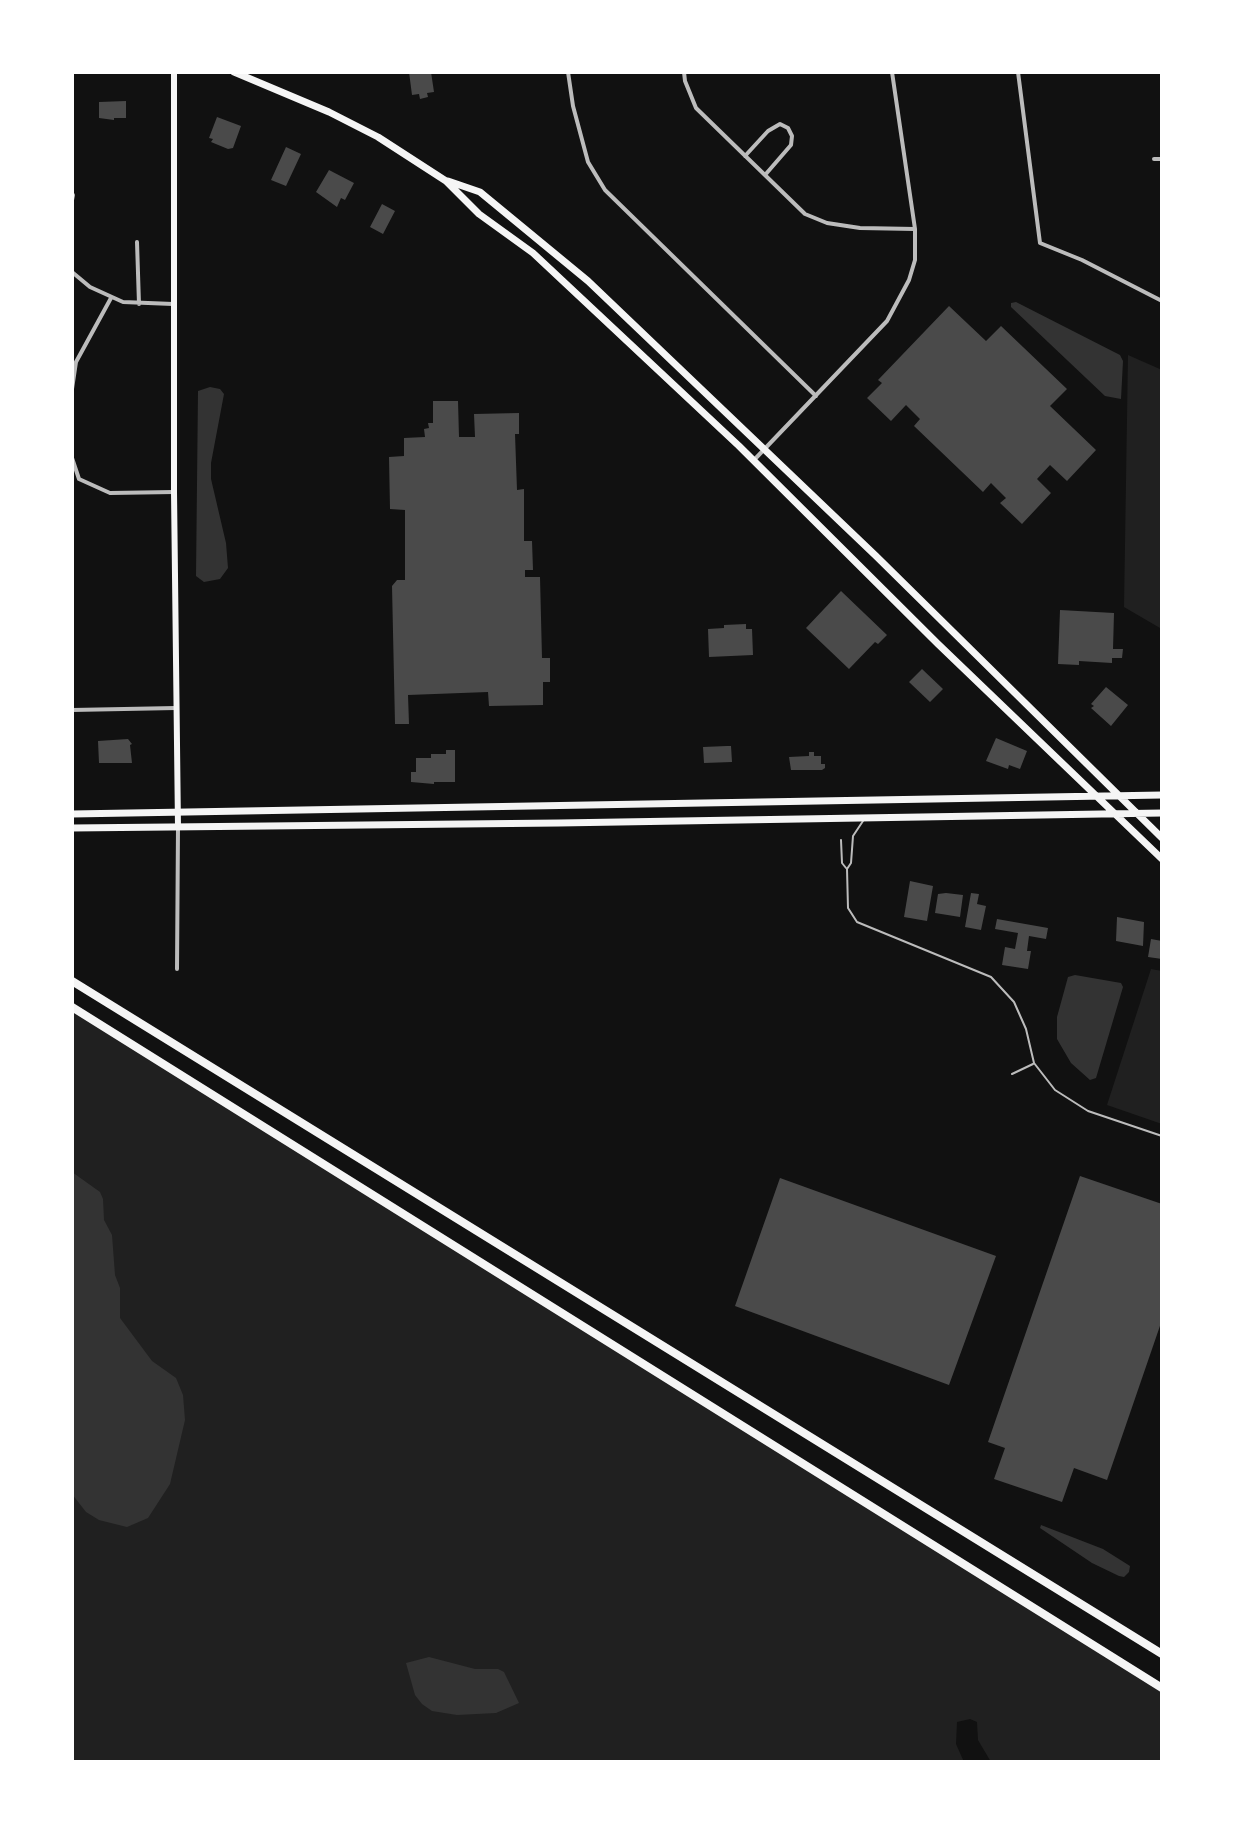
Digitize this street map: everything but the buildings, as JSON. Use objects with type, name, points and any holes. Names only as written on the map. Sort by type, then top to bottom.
[{"type":"highway","points":[[72,981],[1162,1654]]},
{"type":"highway","points":[[72,1007],[1162,1688]]},
{"type":"main road","points":[[174,72],[178,827]]},
{"type":"main road","points":[[234,72],[373,134],[446,181],[479,214],[533,253],[753,460],[938,644],[1162,859]]},
{"type":"main road","points":[[446,181],[480,192],[588,281],[1162,838]]},
{"type":"main road","points":[[72,814],[1162,795]]},
{"type":"main road","points":[[72,828],[1162,813]]},
{"type":"street","points":[[568,72],[573,106],[588,162],[605,190],[816,396]]},
{"type":"street","points":[[684,72],[696,108],[805,214],[827,223],[860,228],[915,229]]},
{"type":"street","points":[[753,460],[887,321],[912,270],[915,229],[892,72]]},
{"type":"street","points":[[1018,72],[1040,243],[1082,260],[1162,301]]},
{"type":"street","points":[[745,156],[768,131],[780,124],[788,128],[792,136],[791,145],[765,175]]},
{"type":"street","points":[[1154,159],[1162,159]]},
{"type":"street","points":[[137,242],[139,304]]},
{"type":"street","points":[[72,272],[90,287],[111,298],[139,304],[175,304]]},
{"type":"street","points":[[72,389],[76,362],[111,298]]},
{"type":"street","points":[[72,458],[79,479],[110,493],[174,492]]},
{"type":"street","points":[[72,710],[176,708]]},
{"type":"street","points":[[177,969],[178,827]]},
{"type":"lane","points":[[866,817],[853,836],[851,863],[847,869],[848,908],[857,922],[991,977],[1014,1002],[1026,1029],[1034,1063],[1055,1090],[1088,1111],[1162,1136]]},
{"type":"lane","points":[[841,840],[842,863],[847,869]]},
{"type":"lane","points":[[1012,1074],[1034,1063]]},
{"type":"shaded area","points":[[1016,302],[1120,355],[1123,361],[1121,399],[1105,396],[1011,307],[1011,303]]},
{"type":"shaded area","points":[[1128,355],[1162,370],[1162,678],[1160,628],[1124,607]]},
{"type":"shaded area","points":[[210,387],[220,389],[224,394],[211,463],[211,479],[226,543],[228,568],[220,579],[204,582],[196,576],[198,391]]},
{"type":"shaded area","points":[[1151,969],[1162,971],[1162,1124],[1107,1105]]},
{"type":"shaded area","points":[[1075,975],[1121,983],[1123,987],[1096,1078],[1090,1080],[1071,1063],[1057,1039],[1057,1017],[1068,977]]},
{"type":"shaded area","points":[[72,1007],[1162,1690],[1162,1762],[991,1762],[978,1740],[977,1722],[970,1719],[957,1722],[956,1744],[964,1762],[72,1762]]},
{"type":"shaded area","points":[[72,1172],[100,1192],[103,1199],[104,1220],[112,1235],[115,1275],[120,1288],[120,1318],[152,1361],[176,1378],[183,1395],[185,1420],[170,1484],[148,1518],[127,1527],[99,1520],[86,1512],[72,1494]]},
{"type":"shaded area","points":[[1041,1525],[1103,1549],[1130,1566],[1129,1572],[1124,1577],[1119,1576],[1092,1563],[1040,1528]]},
{"type":"shaded area","points":[[429,1657],[475,1669],[504,1672],[519,1703],[496,1713],[457,1715],[432,1711],[415,1695],[406,1663]]}]
